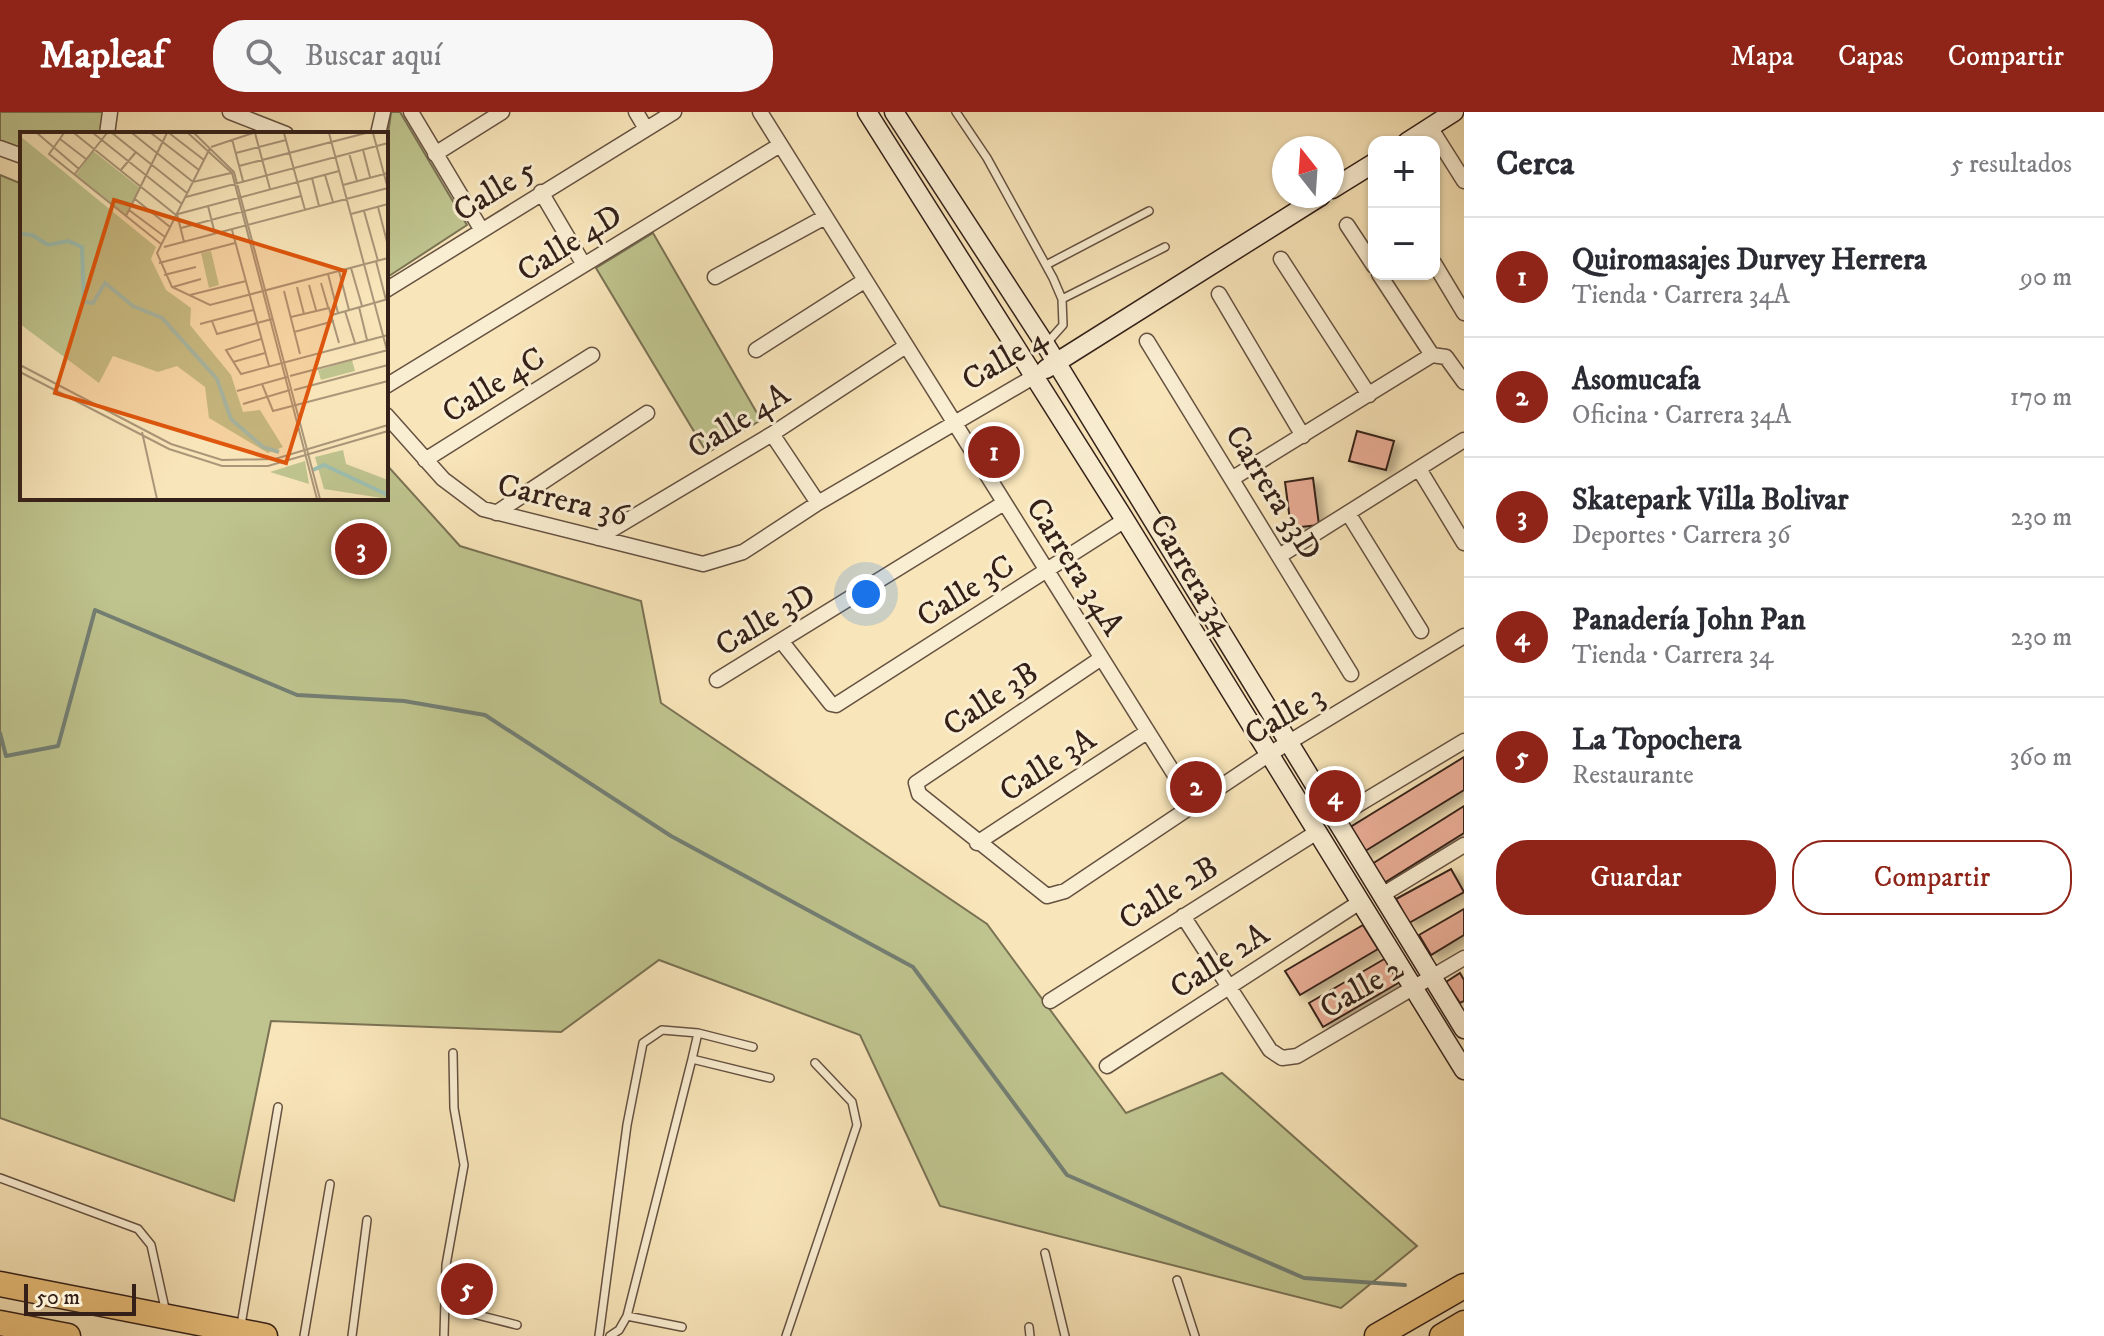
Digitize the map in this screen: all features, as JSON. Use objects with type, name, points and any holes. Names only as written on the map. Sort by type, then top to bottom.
[{"type":"highway","points":[[0,1284],[265,1336]]},
{"type":"highway","points":[[1377,1336],[1464,1286]]},
{"type":"highway","points":[[0,1323],[68,1336]]},
{"type":"highway","points":[[1442,1336],[1464,1323]]},
{"type":"street","points":[[107,132],[110,112]]},
{"type":"street","points":[[230,112],[281,132]]},
{"type":"street","points":[[378,132],[383,112]]},
{"type":"street","points":[[411,112],[481,229]]},
{"type":"street","points":[[435,154],[502,112]]},
{"type":"street","points":[[636,112],[646,129]]},
{"type":"street","name":"Calle 5","points":[[388,289],[674,112]]},
{"type":"street","name":"Carrera 34A","points":[[760,112],[952,424],[1193,804]]},
{"type":"street","name":"Carrera 34","points":[[867,112],[1125,520],[1464,1070]]},
{"type":"street","name":"Carrera 34","points":[[894,112],[1045,344],[1464,1029]]},
{"type":"street","points":[[1416,136],[1454,112]]},
{"type":"street","points":[[1430,127],[1464,181]]},
{"type":"street","name":"Calle 4D","points":[[388,385],[780,145]]},
{"type":"street","points":[[0,148],[20,155]]},
{"type":"street","points":[[1344,182],[1368,167]]},
{"type":"street","points":[[541,192],[584,265]]},
{"type":"street","name":"Calle 4","points":[[714,563],[743,552],[818,503],[1035,376],[1302,208]]},
{"type":"street","points":[[715,277],[825,217]]},
{"type":"street","points":[[1347,225],[1368,257]]},
{"type":"street","points":[[1281,259],[1369,395]]},
{"type":"street","points":[[1440,273],[1464,313]]},
{"type":"street","points":[[1383,280],[1439,356],[1464,382]]},
{"type":"street","points":[[756,350],[864,281]]},
{"type":"street","points":[[1219,294],[1303,436]]},
{"type":"street","name":"Carrera 33D","points":[[1147,341],[1281,555],[1351,674]]},
{"type":"street","name":"Calle 4A","points":[[598,538],[772,434],[906,346]]},
{"type":"street","name":"Calle 4C","points":[[425,460],[592,355]]},
{"type":"street","points":[[1233,478],[1439,356]]},
{"type":"street","points":[[496,513],[647,413]]},
{"type":"street","name":"Carrera 36","points":[[388,417],[425,460],[466,499],[496,513],[691,561],[714,563]]},
{"type":"street","points":[[772,434],[818,503]]},
{"type":"street","points":[[1281,555],[1464,440]]},
{"type":"street","points":[[1419,469],[1464,543]]},
{"type":"street","name":"Calle 3D","points":[[717,680],[1004,503]]},
{"type":"street","points":[[1348,513],[1421,631]]},
{"type":"street","name":"Calle 3C","points":[[782,642],[833,705],[1125,520]]},
{"type":"street","name":"Calle 3","points":[[977,843],[1047,896],[1055,896],[1268,755],[1464,636]]},
{"type":"street","name":"Calle 3B","points":[[977,843],[919,794],[917,780],[1100,659]]},
{"type":"street","name":"Calle 3A","points":[[977,843],[1147,732]]},
{"type":"street","points":[[1336,818],[1464,741]]},
{"type":"street","name":"Calle 2B","points":[[1050,1001],[1317,832]]},
{"type":"street","points":[[1382,895],[1464,845]]},
{"type":"street","name":"Calle 2A","points":[[1107,1066],[1360,902]]},
{"type":"street","points":[[1183,916],[1228,987]]},
{"type":"street","name":"Calle 2","points":[[1228,987],[1270,1050],[1282,1058],[1297,1056],[1415,990],[1464,958]]},
{"type":"lane","points":[[956,112],[987,158],[1048,264],[1062,299],[1063,325],[1045,344]]},
{"type":"lane","points":[[1048,264],[1149,211]]},
{"type":"lane","points":[[1062,299],[1165,247]]},
{"type":"lane","points":[[599,1336],[627,1125],[643,1043],[662,1030],[698,1033],[753,1047]]},
{"type":"lane","points":[[610,1336],[619,1330],[627,1316],[698,1033]]},
{"type":"lane","points":[[444,1336],[446,1265],[464,1165],[454,1108],[453,1053]]},
{"type":"lane","points":[[692,1059],[770,1078]]},
{"type":"lane","points":[[786,1336],[857,1125],[852,1102],[815,1063]]},
{"type":"lane","points":[[240,1332],[278,1107]]},
{"type":"lane","points":[[0,1178],[138,1229],[151,1245],[167,1318]]},
{"type":"lane","points":[[304,1336],[330,1184]]},
{"type":"lane","points":[[352,1336],[367,1220]]},
{"type":"lane","points":[[1045,1253],[1065,1336]]},
{"type":"lane","points":[[1177,1280],[1195,1336]]},
{"type":"lane","points":[[446,1307],[517,1325]]},
{"type":"lane","points":[[627,1316],[682,1327]]},
{"type":"green space","points":[[0,112],[105,112],[101,132],[20,132],[20,151],[0,143]]},
{"type":"green space","points":[[391,112],[400,112],[467,225],[388,277],[388,134]]},
{"type":"green space","points":[[0,175],[20,183],[20,500],[388,500],[388,466],[460,546],[641,601],[661,703],[987,924],[1126,1113],[1222,1073],[1417,1246],[1341,1308],[940,1206],[860,1035],[659,960],[561,1032],[271,1021],[234,1201],[0,1118]]},
{"type":"green space","points":[[653,233],[761,420],[707,453],[596,268]]},
{"type":"building","points":[[1357,431],[1394,441],[1386,470],[1349,461]]},
{"type":"building","points":[[1313,478],[1319,525],[1291,528],[1285,482]]},
{"type":"building","points":[[1464,757],[1464,790],[1362,853],[1347,829]]},
{"type":"building","points":[[1334,779],[1350,805],[1336,813],[1321,788]]},
{"type":"building","points":[[1464,806],[1464,833],[1384,883],[1372,864]]},
{"type":"building","points":[[1451,869],[1464,892],[1409,923],[1396,899]]},
{"type":"building","points":[[1464,909],[1464,935],[1431,955],[1419,935]]},
{"type":"building","points":[[1363,925],[1378,949],[1300,995],[1285,971]]},
{"type":"building","points":[[1386,958],[1400,982],[1323,1027],[1309,1003]]},
{"type":"building","points":[[1460,973],[1464,980],[1464,1001],[1460,1003],[1446,982]]},
{"type":"waterway","points":[[0,733],[6,756],[58,746],[95,610],[297,695],[404,701],[485,715],[671,836],[913,967],[1067,1175],[1304,1278],[1405,1285]]},
{"type":"place","name":"Quiromasajes Durvey Herrera","points":[[994,452]]},
{"type":"place","name":"Skatepark Villa Bolivar","points":[[361,549]]},
{"type":"place","name":"Asomucafa","points":[[1196,787]]},
{"type":"place","name":"Panadería John Pan","points":[[1335,796]]},
{"type":"place","name":"La Topochera","points":[[467,1289]]}]
